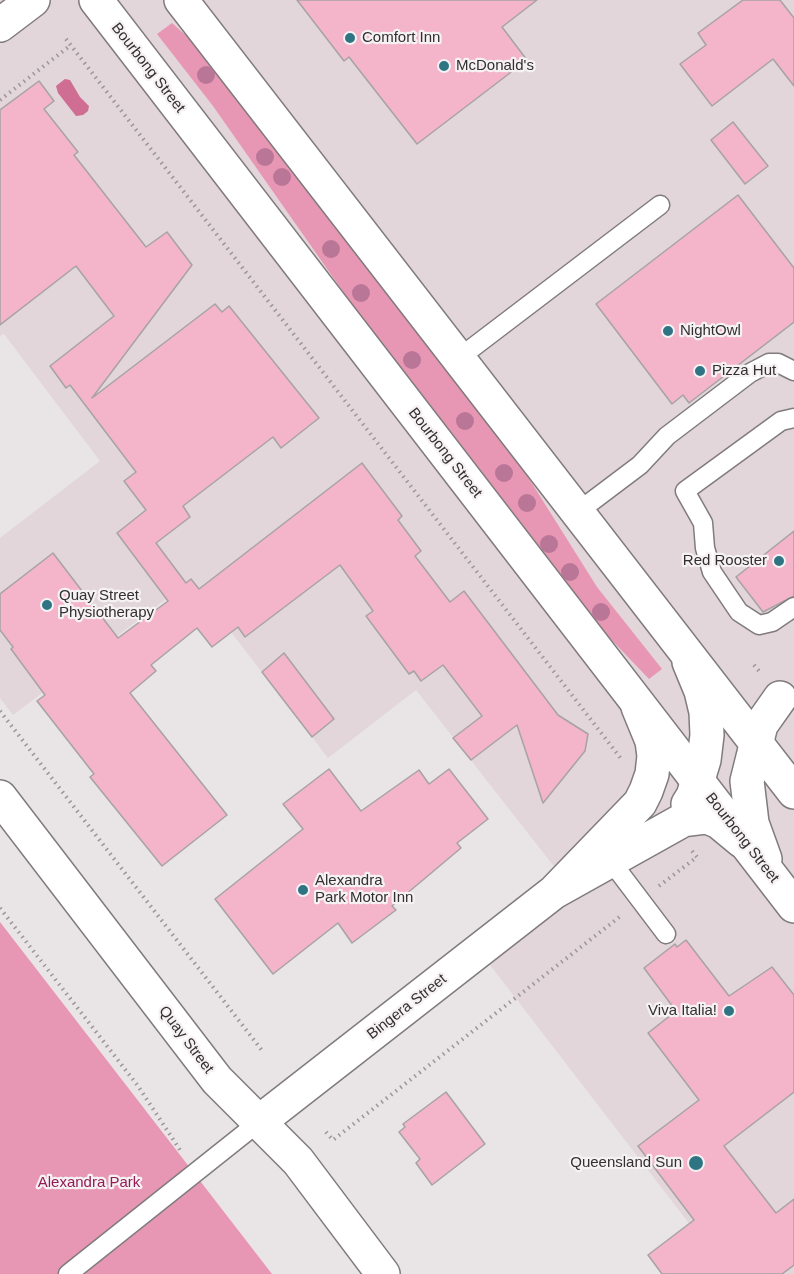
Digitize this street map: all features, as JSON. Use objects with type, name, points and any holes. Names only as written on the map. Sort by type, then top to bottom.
[{"type":"main road","points":[[0,25],[33,0]]},
{"type":"main road","name":"Bourbong Street","points":[[96,0],[787,897]]},
{"type":"main road","points":[[181,0],[579,511],[794,792]]},
{"type":"main road","points":[[672,824],[693,796],[698,782],[704,760],[706,712],[693,670],[676,640]]},
{"type":"main road","points":[[707,680],[738,702],[752,705],[787,694]]},
{"type":"main road","points":[[787,694],[764,720],[755,742],[747,781],[752,824],[757,842],[787,897]]},
{"type":"main road","name":"Bingera Street","points":[[259,1122],[554,892],[640,803],[652,774],[652,741],[634,699]]},
{"type":"main road","name":"Quay Street","points":[[0,797],[217,1080],[298,1161],[383,1274]]},
{"type":"main road","name":"Bingera Street","points":[[554,892],[672,824],[695,817],[706,817],[731,830],[750,848]]},
{"type":"lane","points":[[459,358],[660,205]]},
{"type":"lane","points":[[579,511],[640,465],[667,436],[750,373],[769,363],[778,363],[794,371]]},
{"type":"lane","points":[[794,418],[786,418],[775,425],[685,491],[703,523],[705,548],[712,572],[745,618],[759,625],[766,624],[779,619],[794,607]]},
{"type":"lane","points":[[610,860],[666,934]]},
{"type":"lane","points":[[68,1274],[259,1122]]},
{"type":"path","points":[[66,39],[623,761]]},
{"type":"path","points":[[0,100],[71,45]]},
{"type":"path","points":[[754,665],[760,672]]},
{"type":"path","points":[[0,711],[264,1053]]},
{"type":"path","points":[[326,1132],[333,1140],[697,857]]},
{"type":"path","points":[[0,908],[151,1105],[183,1152],[175,1159]]},
{"type":"shaded area","points":[[0,0],[794,0],[794,1274],[728,1274],[477,948],[563,878],[416,690],[328,758],[191,580],[13,715],[0,698],[0,538],[100,461],[4,334],[0,336]]},
{"type":"shaded area","points":[[65,79],[70,80],[80,97],[89,106],[88,111],[83,115],[76,116],[58,93],[56,86]]},
{"type":"green space","points":[[172,23],[192,41],[516,458],[597,587],[662,669],[649,679],[605,633],[351,303],[213,106],[157,34]]},
{"type":"green space","name":"Alexandra Park","points":[[0,922],[272,1274],[0,1274]]},
{"type":"building","name":"McDonald's","points":[[297,0],[537,0],[502,27],[527,60],[417,144],[349,57],[344,61]]},
{"type":"building","points":[[743,0],[780,0],[794,18],[794,86],[773,59],[712,106],[680,64],[706,45],[698,33]]},
{"type":"building","points":[[39,81],[54,101],[44,109],[78,152],[74,155],[146,247],[167,232],[192,265],[92,398],[215,304],[222,312],[229,306],[319,418],[281,448],[273,437],[183,506],[190,517],[156,543],[186,583],[191,579],[199,589],[362,463],[402,516],[398,520],[421,551],[415,556],[450,602],[464,591],[558,715],[588,734],[585,751],[543,803],[517,725],[471,760],[453,738],[482,716],[443,665],[421,681],[414,671],[409,674],[366,616],[373,611],[340,565],[245,637],[238,627],[212,647],[197,628],[151,665],[156,671],[130,693],[227,815],[162,866],[90,777],[94,774],[37,701],[45,695],[0,630],[0,594],[53,553],[118,638],[168,601],[117,533],[146,510],[124,481],[136,472],[70,385],[66,388],[50,366],[114,316],[76,266],[0,325],[0,110]]},
{"type":"building","points":[[733,122],[768,166],[745,184],[711,140]]},
{"type":"building","points":[[738,195],[794,268],[794,322],[689,403],[683,395],[672,404],[596,304]]},
{"type":"building","name":"Red Rooster","points":[[794,531],[794,596],[763,612],[736,577]]},
{"type":"building","points":[[284,653],[334,719],[312,737],[262,672]]},
{"type":"building","points":[[329,769],[361,811],[419,770],[429,784],[449,769],[488,819],[457,843],[461,848],[392,906],[396,910],[352,943],[338,923],[273,974],[215,899],[303,829],[283,804]]},
{"type":"building","points":[[686,940],[729,996],[772,967],[794,995],[794,1092],[724,1146],[776,1213],[794,1199],[794,1265],[782,1274],[662,1274],[648,1255],[694,1220],[638,1146],[699,1100],[648,1033],[676,1011],[644,968],[675,944],[677,947]]},
{"type":"building","points":[[446,1092],[485,1144],[432,1185],[416,1163],[420,1159],[399,1132],[405,1127],[403,1124]]},
{"type":"place","name":"Comfort Inn","points":[[350,38]]},
{"type":"place","name":"McDonald's","points":[[444,66]]},
{"type":"place","name":"NightOwl","points":[[668,331]]},
{"type":"place","name":"Pizza Hut","points":[[700,371]]},
{"type":"place","name":"Red Rooster","points":[[779,561]]},
{"type":"place","name":"Quay Street Physiotherapy","points":[[47,605]]},
{"type":"place","name":"Alexandra Park Motor Inn","points":[[303,890]]},
{"type":"place","name":"Viva Italia!","points":[[729,1011]]},
{"type":"place","name":"Queensland Sun","points":[[696,1163]]}]
